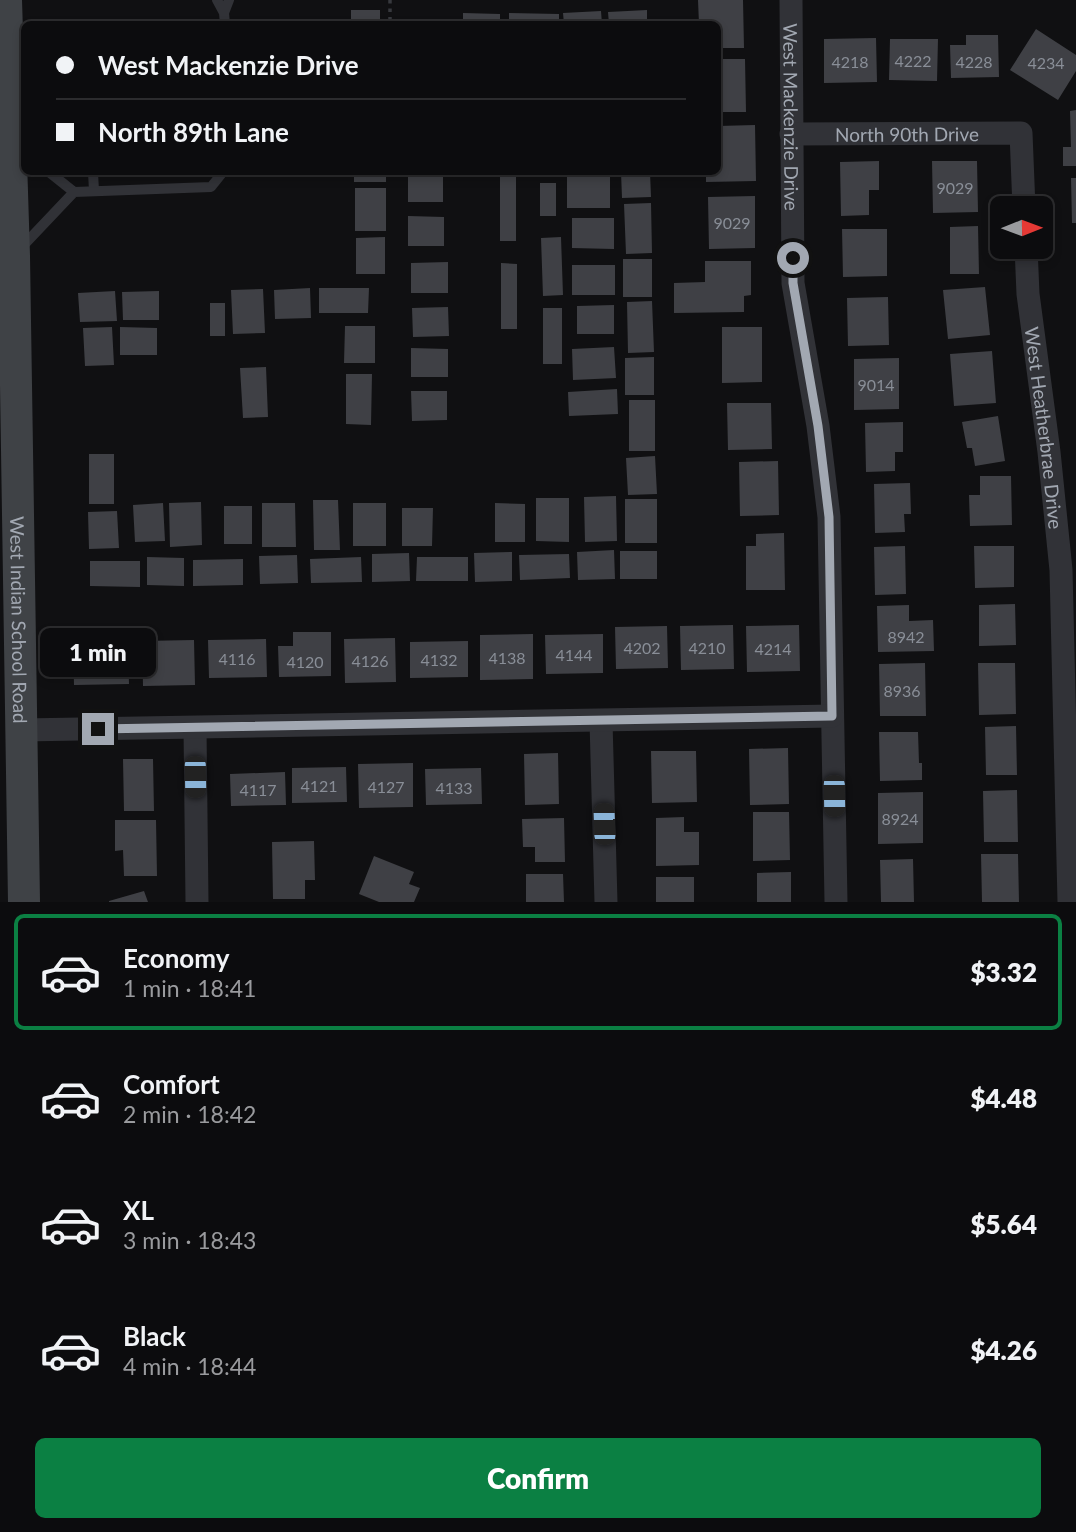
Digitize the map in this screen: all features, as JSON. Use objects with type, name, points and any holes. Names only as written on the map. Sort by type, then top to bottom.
[{"type":"main road","name":"West Indian School Road","points":[[6,0],[17,150],[14,256],[24,902]]},
{"type":"street","name":"West Mackenzie Drive","points":[[791,0],[793,283],[818,426],[829,517],[836,902]]},
{"type":"street","name":"North 90th Drive","points":[[791,134],[1021,132],[1024,196]]},
{"type":"street","name":"West Heatherbrae Drive","points":[[1027,259],[1028,294],[1061,570],[1069,902]]},
{"type":"street","points":[[22,730],[832,716]]},
{"type":"street","points":[[601,721],[606,902]]},
{"type":"street","points":[[195,727],[197,902]]},
{"type":"lane","points":[[217,0],[225,19]]},
{"type":"lane","points":[[225,19],[229,0]]},
{"type":"lane","points":[[53,175],[74,192],[211,187],[221,175]]},
{"type":"lane","points":[[93,175],[94,191]]},
{"type":"lane","points":[[14,256],[74,192]]},
{"type":"path","points":[[390,0],[390,21]]},
{"type":"building","points":[[698,0],[743,0],[744,48],[721,48],[721,21],[699,21]]},
{"type":"building","points":[[351,10],[380,10],[380,21],[351,21]]},
{"type":"building","points":[[647,10],[647,21],[609,21],[608,12]]},
{"type":"building","points":[[601,11],[602,21],[564,21],[563,13]]},
{"type":"building","points":[[463,13],[500,14],[500,21],[463,21]]},
{"type":"building","points":[[509,13],[559,14],[559,21],[509,21]]},
{"type":"building","points":[[1036,29],[1076,55],[1076,71],[1058,100],[1010,70]]},
{"type":"building","points":[[966,35],[998,35],[999,77],[951,78],[950,45],[966,45]]},
{"type":"building","points":[[876,38],[877,82],[824,83],[824,39]]},
{"type":"building","points":[[890,39],[938,39],[937,81],[889,80]]},
{"type":"building","points":[[721,59],[745,59],[746,112],[721,112]]},
{"type":"building","points":[[1076,110],[1076,166],[1063,166],[1063,147],[1071,147],[1070,111]]},
{"type":"building","points":[[755,125],[756,181],[706,182],[706,175],[721,175],[721,126]]},
{"type":"building","points":[[879,161],[879,190],[869,190],[869,215],[841,216],[840,162]]},
{"type":"building","points":[[932,161],[977,161],[978,212],[933,213]]},
{"type":"building","points":[[354,175],[386,175],[386,182],[354,182]]},
{"type":"building","points":[[408,175],[443,175],[443,202],[408,202]]},
{"type":"building","points":[[500,175],[516,175],[516,241],[500,241]]},
{"type":"building","points":[[621,175],[650,175],[651,197],[622,198]]},
{"type":"building","points":[[567,177],[610,177],[610,208],[567,208]]},
{"type":"building","points":[[1071,178],[1076,178],[1076,223],[1072,223]]},
{"type":"building","points":[[540,183],[556,183],[556,216],[540,216]]},
{"type":"building","points":[[355,188],[386,188],[386,231],[355,231]]},
{"type":"building","points":[[755,196],[755,248],[709,249],[708,197]]},
{"type":"building","points":[[651,203],[652,253],[626,254],[624,204]]},
{"type":"building","points":[[408,216],[444,217],[444,246],[408,246]]},
{"type":"building","points":[[572,218],[614,218],[614,249],[572,248]]},
{"type":"building","points":[[978,226],[979,274],[950,274],[950,227]]},
{"type":"building","points":[[842,229],[887,229],[887,276],[843,277]]},
{"type":"building","points":[[385,237],[385,274],[356,274],[356,238]]},
{"type":"building","points":[[561,237],[563,295],[543,296],[541,238]]},
{"type":"building","points":[[623,259],[652,259],[652,297],[623,297]]},
{"type":"building","points":[[705,261],[751,261],[751,295],[744,296],[744,312],[674,313],[674,283],[705,282]]},
{"type":"building","points":[[448,262],[448,293],[411,293],[411,263]]},
{"type":"building","points":[[501,263],[517,264],[517,329],[501,329]]},
{"type":"building","points":[[572,265],[615,265],[615,295],[572,295]]},
{"type":"building","points":[[985,287],[990,335],[948,339],[943,290]]},
{"type":"building","points":[[310,288],[311,318],[275,319],[274,290]]},
{"type":"building","points":[[319,288],[369,288],[368,313],[319,313]]},
{"type":"building","points":[[263,289],[265,333],[233,334],[231,290]]},
{"type":"building","points":[[115,291],[117,321],[80,322],[78,293]]},
{"type":"building","points":[[159,291],[159,320],[123,320],[122,292]]},
{"type":"building","points":[[888,297],[889,345],[848,346],[847,298]]},
{"type":"building","points":[[652,301],[654,352],[628,353],[627,302]]},
{"type":"building","points":[[210,303],[225,303],[225,336],[210,336]]},
{"type":"building","points":[[614,305],[614,334],[577,334],[577,306]]},
{"type":"building","points":[[448,307],[449,336],[413,337],[412,308]]},
{"type":"building","points":[[543,308],[562,308],[562,364],[543,364]]},
{"type":"building","points":[[345,326],[375,326],[375,363],[344,363]]},
{"type":"building","points":[[112,327],[114,365],[85,366],[83,328]]},
{"type":"building","points":[[120,327],[157,328],[157,355],[120,355]]},
{"type":"building","points":[[722,327],[762,327],[762,382],[722,383]]},
{"type":"building","points":[[614,347],[616,378],[573,380],[572,349]]},
{"type":"building","points":[[411,348],[448,349],[448,377],[411,377]]},
{"type":"building","points":[[992,351],[996,403],[954,406],[950,354]]},
{"type":"building","points":[[654,357],[654,395],[625,395],[625,358]]},
{"type":"building","points":[[899,358],[899,409],[854,410],[854,359]]},
{"type":"building","points":[[266,367],[268,417],[243,418],[240,368]]},
{"type":"building","points":[[346,374],[372,374],[371,425],[346,424]]},
{"type":"building","points":[[617,389],[618,414],[569,416],[568,392]]},
{"type":"building","points":[[411,391],[447,391],[447,420],[412,421]]},
{"type":"building","points":[[629,400],[655,400],[655,451],[629,451]]},
{"type":"building","points":[[727,403],[771,403],[772,449],[728,450]]},
{"type":"building","points":[[998,416],[1005,461],[975,466],[972,448],[967,448],[962,422]]},
{"type":"building","points":[[903,422],[903,452],[895,452],[895,471],[866,472],[865,423]]},
{"type":"building","points":[[89,454],[114,454],[114,504],[89,504]]},
{"type":"building","points":[[655,456],[657,494],[628,495],[626,458]]},
{"type":"building","points":[[778,461],[779,515],[740,516],[739,462]]},
{"type":"building","points":[[980,476],[1011,476],[1012,525],[970,526],[969,495],[980,495]]},
{"type":"building","points":[[910,483],[911,514],[904,514],[905,532],[875,533],[874,484]]},
{"type":"building","points":[[616,496],[617,541],[585,542],[584,497]]},
{"type":"building","points":[[536,498],[569,498],[569,542],[536,541]]},
{"type":"building","points":[[625,499],[657,499],[657,543],[625,543]]},
{"type":"building","points":[[313,500],[338,500],[340,550],[314,550]]},
{"type":"building","points":[[201,502],[202,545],[170,547],[169,503]]},
{"type":"building","points":[[163,503],[165,541],[135,542],[133,505]]},
{"type":"building","points":[[262,503],[295,503],[296,547],[262,547]]},
{"type":"building","points":[[353,503],[386,503],[386,546],[353,546]]},
{"type":"building","points":[[495,503],[525,504],[525,542],[495,542]]},
{"type":"building","points":[[224,506],[252,506],[252,544],[224,544]]},
{"type":"building","points":[[402,508],[433,508],[432,546],[402,546]]},
{"type":"building","points":[[117,511],[119,548],[89,549],[88,512]]},
{"type":"building","points":[[784,533],[785,590],[746,590],[746,546],[756,546],[756,534]]},
{"type":"building","points":[[905,546],[906,594],[875,595],[874,547]]},
{"type":"building","points":[[974,546],[1014,546],[1014,587],[975,588]]},
{"type":"building","points":[[614,550],[615,579],[578,580],[577,552]]},
{"type":"building","points":[[620,551],[657,551],[657,579],[620,579]]},
{"type":"building","points":[[512,552],[512,581],[475,582],[474,553]]},
{"type":"building","points":[[409,553],[410,581],[372,582],[372,554]]},
{"type":"building","points":[[569,554],[570,578],[520,580],[519,555]]},
{"type":"building","points":[[297,555],[298,583],[260,584],[259,556]]},
{"type":"building","points":[[147,557],[184,558],[184,586],[147,585]]},
{"type":"building","points":[[361,557],[362,582],[311,583],[310,559]]},
{"type":"building","points":[[417,557],[468,557],[468,581],[416,581]]},
{"type":"building","points":[[243,559],[243,585],[193,586],[193,560]]},
{"type":"building","points":[[90,561],[140,561],[140,587],[90,586]]},
{"type":"building","points":[[1015,604],[1016,645],[979,646],[979,605]]},
{"type":"building","points":[[909,605],[909,621],[933,620],[934,651],[878,652],[877,606]]},
{"type":"building","points":[[733,625],[734,669],[681,670],[680,626]]},
{"type":"building","points":[[799,625],[800,671],[747,672],[746,626]]},
{"type":"building","points":[[667,626],[668,668],[616,669],[615,627]]},
{"type":"building","points":[[293,632],[331,632],[331,676],[279,677],[278,646],[293,646]]},
{"type":"building","points":[[533,634],[533,679],[480,680],[480,635]]},
{"type":"building","points":[[603,634],[603,673],[546,674],[545,635]]},
{"type":"building","points":[[395,638],[396,682],[345,683],[344,639]]},
{"type":"building","points":[[266,639],[267,677],[209,678],[208,640]]},
{"type":"building","points":[[194,640],[195,685],[143,686],[142,641]]},
{"type":"building","points":[[468,641],[468,677],[410,678],[410,642]]},
{"type":"building","points":[[128,646],[129,684],[74,685],[73,647]]},
{"type":"building","points":[[925,663],[926,716],[880,716],[879,664]]},
{"type":"building","points":[[978,663],[1015,663],[1016,714],[979,715]]},
{"type":"building","points":[[1016,726],[1017,775],[986,775],[985,727]]},
{"type":"building","points":[[879,732],[918,732],[922,780],[880,781]]},
{"type":"building","points":[[788,748],[789,804],[750,805],[749,749]]},
{"type":"building","points":[[651,751],[696,751],[697,802],[652,803]]},
{"type":"building","points":[[558,753],[559,804],[525,805],[524,754]]},
{"type":"building","points":[[123,759],[153,759],[154,811],[124,811]]},
{"type":"building","points":[[413,763],[413,807],[359,808],[358,764]]},
{"type":"building","points":[[346,767],[347,802],[292,803],[292,768]]},
{"type":"building","points":[[481,768],[482,804],[426,805],[425,769]]},
{"type":"building","points":[[285,772],[286,805],[231,806],[230,774]]},
{"type":"building","points":[[1017,790],[1018,842],[984,842],[983,791]]},
{"type":"building","points":[[923,792],[923,843],[878,844],[878,793]]},
{"type":"building","points":[[753,812],[789,812],[790,860],[753,861]]},
{"type":"building","points":[[684,817],[684,832],[699,832],[699,865],[656,866],[656,818]]},
{"type":"building","points":[[564,818],[565,862],[535,862],[535,847],[523,847],[522,819]]},
{"type":"building","points":[[115,820],[156,820],[157,876],[124,876],[123,850],[115,851]]},
{"type":"building","points":[[314,841],[315,880],[305,880],[305,899],[273,899],[272,842]]},
{"type":"building","points":[[981,854],[1018,854],[1019,902],[982,902]]},
{"type":"building","points":[[374,856],[414,872],[409,884],[420,888],[414,902],[379,902],[359,894]]},
{"type":"building","points":[[913,859],[914,902],[881,902],[880,860]]},
{"type":"building","points":[[791,872],[791,902],[757,902],[757,873]]},
{"type":"building","points":[[526,874],[563,874],[564,902],[526,902]]},
{"type":"building","points":[[656,877],[694,877],[694,902],[656,902]]},
{"type":"building","points":[[144,891],[148,902],[109,902],[109,901]]},
{"type":"route","points":[[98,729],[832,716],[829,517],[818,426],[793,283],[793,258]]}]
